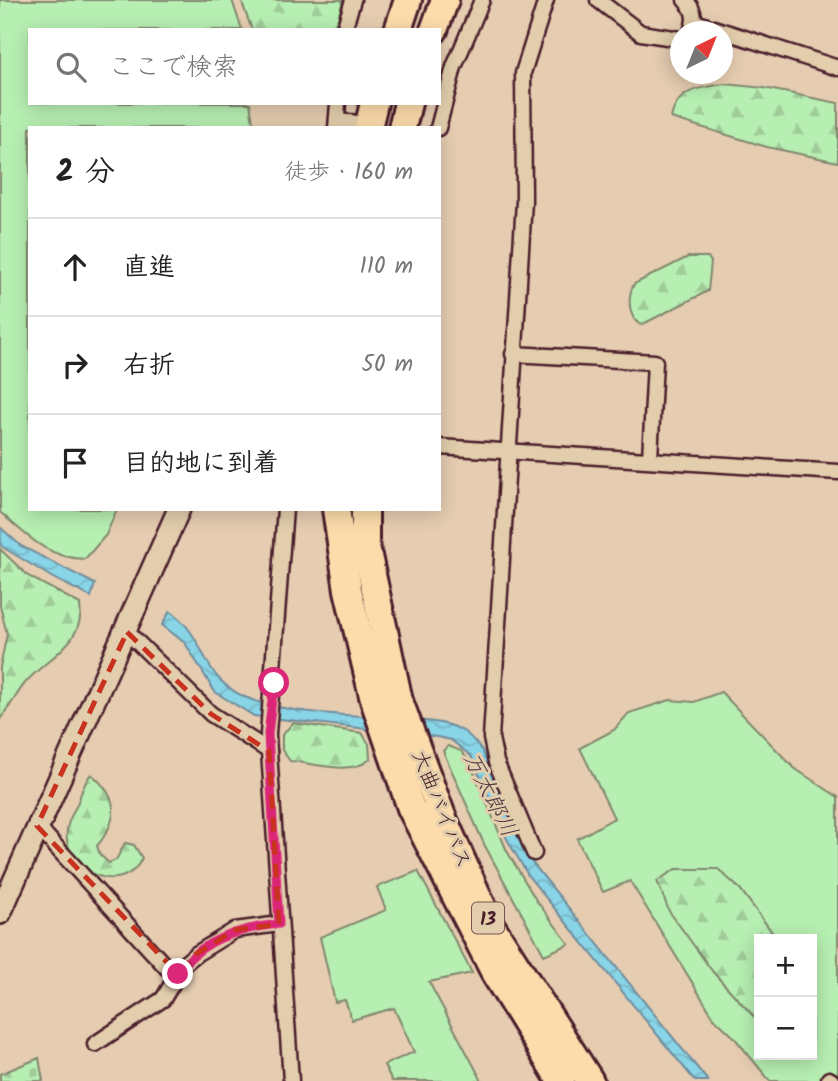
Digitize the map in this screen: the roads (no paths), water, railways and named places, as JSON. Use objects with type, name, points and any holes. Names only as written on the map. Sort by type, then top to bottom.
[{"type":"highway","points":[[399,28],[408,0]]},
{"type":"highway","points":[[435,28],[445,0]]},
{"type":"highway","points":[[402,126],[408,105]]},
{"type":"highway","name":"大曲バイパス","points":[[335,511],[348,590],[401,740],[442,816],[490,924],[590,1081]]},
{"type":"highway","name":"大曲バイパス","points":[[365,511],[365,542],[390,709]]},
{"type":"highway","name":"大曲バイパス","points":[[401,740],[411,808],[497,977],[562,1081]]},
{"type":"street","points":[[345,28],[353,0]]},
{"type":"street","points":[[439,126],[454,67],[482,0]]},
{"type":"street","points":[[534,853],[496,762],[492,738],[507,450],[524,201],[523,73],[546,0]]},
{"type":"street","points":[[598,0],[641,33],[670,37]]},
{"type":"street","points":[[685,0],[692,8],[693,21]]},
{"type":"street","points":[[733,38],[838,68]]},
{"type":"street","points":[[338,105],[336,124],[370,118]]},
{"type":"street","points":[[513,354],[655,362],[650,458]]},
{"type":"street","points":[[441,447],[838,471]]},
{"type":"street","points":[[0,913],[37,826],[127,632],[178,511]]},
{"type":"street","points":[[285,511],[274,683],[268,734],[291,1081]]},
{"type":"street","points":[[127,632],[211,714],[270,751]]},
{"type":"street","points":[[37,826],[167,968],[178,974]]},
{"type":"street","points":[[95,1044],[163,999],[178,974],[196,954],[235,930],[279,924]]},
{"type":"water","points":[[0,527],[21,546],[95,584],[91,597],[53,578],[1,546]]},
{"type":"water","name":"万太郎川","points":[[170,611],[193,635],[213,672],[223,683],[236,693],[255,701],[309,712],[435,722],[450,725],[468,735],[482,750],[530,860],[708,1081],[695,1081],[529,877],[507,839],[471,756],[451,740],[437,737],[254,716],[215,692],[185,643],[162,625]]}]
